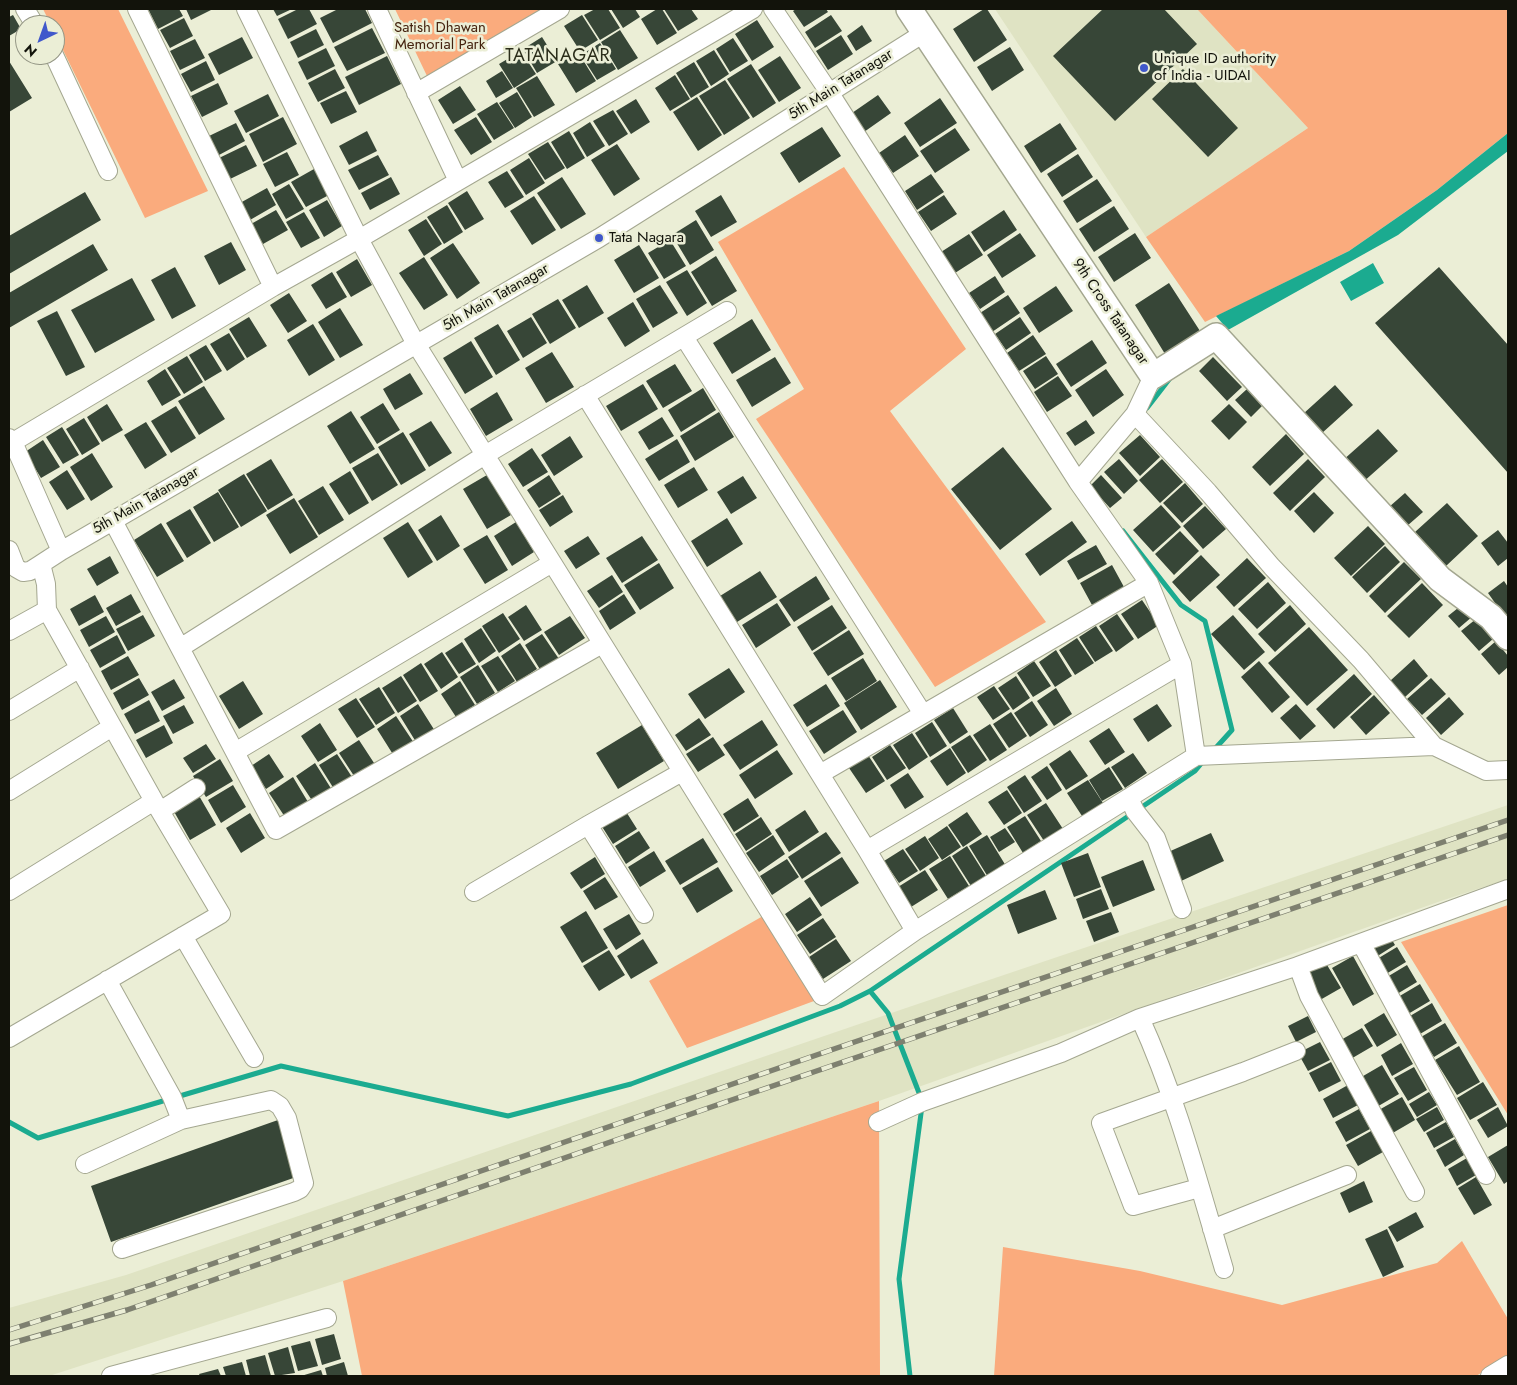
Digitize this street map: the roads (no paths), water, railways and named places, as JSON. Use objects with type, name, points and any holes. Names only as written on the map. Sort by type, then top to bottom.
[{"type":"street","points":[[137,9],[272,287]]},
{"type":"street","points":[[246,9],[360,239],[416,344],[822,996],[915,931],[1197,756],[1434,746]]},
{"type":"street","points":[[377,9],[458,181]]},
{"type":"street","points":[[416,93],[560,9]]},
{"type":"street","points":[[61,551],[11,440],[753,9]]},
{"type":"street","points":[[773,9],[829,92],[1078,482],[1149,583],[1182,664],[1197,756]]},
{"type":"street","name":"9th Cross Tatanagar","points":[[910,9],[924,33],[1153,376],[1216,336],[1440,580],[1490,617],[1508,638]]},
{"type":"street","name":"5th Main Tatanagar","points":[[9,550],[16,568],[22,572],[30,571],[61,551],[599,238],[924,33]]},
{"type":"street","points":[[59,65],[108,171]]},
{"type":"street","points":[[180,648],[485,455],[727,311]]},
{"type":"street","points":[[684,337],[923,714]]},
{"type":"street","points":[[1078,482],[1136,414],[1153,376]]},
{"type":"street","points":[[584,395],[867,850],[915,931]]},
{"type":"street","points":[[1136,414],[1208,492],[1272,567],[1361,660],[1434,746],[1486,771],[1508,770]]},
{"type":"street","points":[[113,521],[276,830],[602,644]]},
{"type":"street","points":[[235,752],[552,563]]},
{"type":"street","points":[[9,1038],[221,914],[112,727],[48,610],[46,584],[41,564]]},
{"type":"street","points":[[820,774],[1149,583]]},
{"type":"street","points":[[9,632],[48,610]]},
{"type":"street","points":[[867,850],[1182,664]]},
{"type":"street","points":[[9,711],[80,668]]},
{"type":"street","points":[[9,791],[112,727]]},
{"type":"street","points":[[474,892],[682,772]]},
{"type":"street","points":[[9,891],[157,806],[196,788]]},
{"type":"street","points":[[1129,798],[1135,811],[1156,838],[1182,909]]},
{"type":"street","points":[[588,825],[644,914]]},
{"type":"street","points":[[878,1122],[922,1102],[1060,1053],[1140,1018],[1298,966],[1508,889]]},
{"type":"street","points":[[183,936],[254,1058]]},
{"type":"street","points":[[1361,943],[1486,1174]]},
{"type":"street","points":[[1298,966],[1308,996],[1415,1192]]},
{"type":"street","points":[[107,980],[173,1099],[181,1120]]},
{"type":"street","points":[[1140,1018],[1155,1051],[1172,1098],[1224,1270]]},
{"type":"street","points":[[1199,1188],[1133,1206],[1101,1125],[1103,1121],[1172,1098],[1296,1051]]},
{"type":"street","points":[[85,1164],[181,1120],[271,1100],[280,1106],[287,1118],[304,1183],[300,1189],[122,1249]]},
{"type":"street","points":[[1212,1228],[1347,1175]]},
{"type":"street","points":[[111,1376],[327,1318]]},
{"type":"street","points":[[1490,1376],[1508,1365]]},
{"type":"water","points":[[1508,133],[1508,151],[1398,235],[1228,330],[1216,316],[1349,251],[1437,190]]},
{"type":"water","points":[[1373,263],[1384,283],[1351,301],[1340,282]]},
{"type":"waterway","points":[[1147,408],[1171,377]]},
{"type":"waterway","points":[[1123,531],[1181,605],[1205,621],[1232,730],[1213,751]]},
{"type":"waterway","points":[[9,1122],[38,1138],[281,1066],[508,1116],[631,1084],[840,1006],[870,991],[1195,771],[1205,759]]},
{"type":"waterway","points":[[870,991],[888,1013],[921,1098]]},
{"type":"waterway","points":[[910,1376],[899,1279],[922,1106]]},
{"type":"railway","points":[[9,1330],[151,1285],[831,1050],[1508,820]]},
{"type":"railway","points":[[9,1344],[127,1310],[714,1106],[1508,835]]},
{"type":"place","name":"Unique ID authority of India - UIDAI","points":[[1144,68]]},
{"type":"place","name":"Tata Nagara","points":[[599,238]]},
{"type":"district","name":"TATANAGAR","points":[[558,57]]},
{"type":"park label","name":"Satish Dhawan Memorial Park","points":[[440,36]]}]
